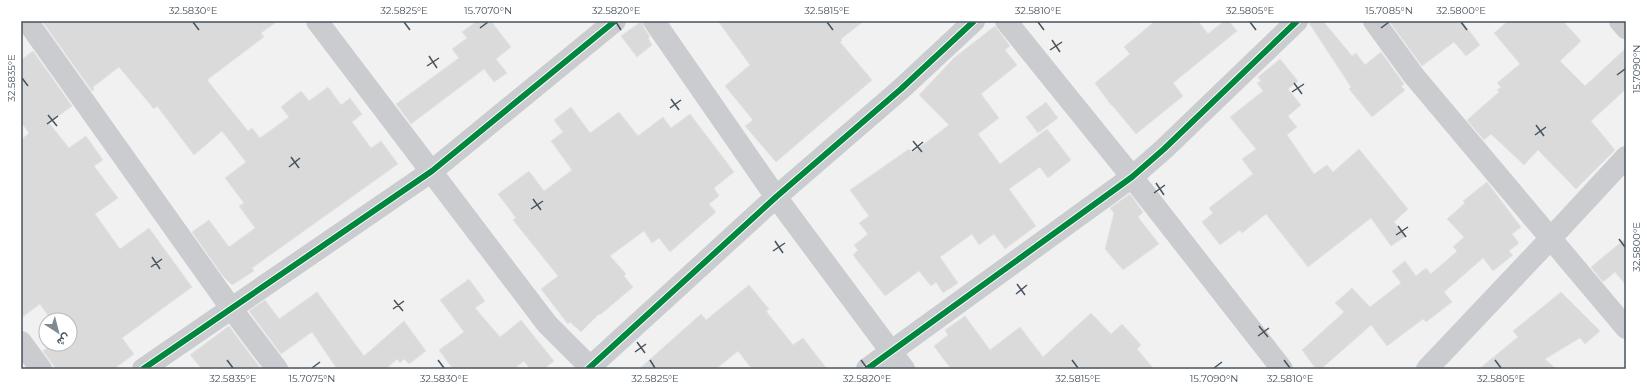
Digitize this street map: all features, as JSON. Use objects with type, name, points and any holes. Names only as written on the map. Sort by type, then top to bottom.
[{"type":"street","points":[[27,21],[231,308],[277,369]]},
{"type":"street","points":[[317,21],[547,324],[590,368],[776,197],[901,89],[974,21]]},
{"type":"street","points":[[143,369],[432,171],[615,21]]},
{"type":"street","points":[[654,21],[776,197],[904,369]]},
{"type":"street","points":[[1006,21],[1132,177],[1282,369]]},
{"type":"street","points":[[867,369],[1132,177],[1297,21]]},
{"type":"street","points":[[1374,21],[1414,76],[1626,328]]},
{"type":"street","points":[[1620,21],[1626,28]]},
{"type":"street","points":[[1427,369],[1626,157]]},
{"type":"street","points":[[21,342],[41,369]]},
{"type":"building","points":[[42,21],[278,21],[261,33],[264,37],[207,80],[248,131],[252,128],[260,138],[289,117],[281,107],[301,91],[309,101],[328,87],[341,105],[350,98],[362,114],[352,122],[371,148],[381,141],[398,164],[252,268],[254,271],[232,285],[223,276],[192,232],[209,220],[229,247],[255,228],[239,206],[244,203],[225,178],[246,162],[222,131],[194,155],[157,106],[154,109],[119,67],[93,87],[94,90],[92,91]]},
{"type":"building","points":[[477,21],[491,21],[511,47],[496,59],[507,73],[494,82],[484,69],[411,124],[396,104],[459,58],[452,49],[467,38],[462,32]]},
{"type":"building","points":[[642,21],[644,28],[650,37],[648,38],[652,45],[637,57],[621,36]]},
{"type":"building","points":[[718,21],[864,21],[841,39],[842,40],[840,42],[872,80],[776,162],[745,126],[753,120],[725,86],[750,65]]},
{"type":"building","points":[[1155,21],[1198,21],[1208,34],[1224,21],[1229,21],[1237,31],[1173,83],[1183,96],[1136,134],[1111,105],[1095,83],[1130,54],[1124,47]]},
{"type":"building","points":[[1310,21],[1323,21],[1352,56],[1356,53],[1365,65],[1381,52],[1404,84],[1401,86],[1405,90],[1372,117],[1349,89],[1351,87],[1309,23]]},
{"type":"building","points":[[1389,21],[1462,21],[1480,45],[1466,56],[1454,42],[1422,66]]},
{"type":"building","points":[[1508,21],[1563,21],[1581,41],[1560,61],[1585,86],[1626,48],[1626,89],[1591,121],[1615,150],[1576,189],[1538,150],[1524,165],[1491,134],[1484,140],[1467,120],[1499,92],[1497,90],[1501,87],[1497,83],[1520,64],[1494,33]]},
{"type":"building","points":[[995,26],[1010,46],[1005,50],[1017,65],[981,94],[999,118],[978,134],[1000,164],[1047,129],[1071,160],[1048,178],[1040,167],[1009,189],[1036,226],[1005,249],[994,234],[979,245],[972,234],[940,257],[958,283],[943,293],[936,282],[931,286],[919,271],[885,296],[853,255],[858,250],[854,245],[868,234],[859,223],[869,216],[850,190],[909,149],[912,153],[949,125],[919,95],[954,58]]},
{"type":"building","points":[[33,51],[72,106],[49,123],[69,148],[86,136],[103,160],[94,166],[118,198],[95,214],[120,249],[149,228],[192,287],[122,338],[134,354],[114,369],[56,369],[44,352],[78,352],[78,312],[46,312],[40,304],[21,318],[21,140],[29,133],[21,122],[21,60]]},
{"type":"building","points":[[1280,59],[1298,81],[1288,89],[1301,105],[1288,116],[1297,127],[1287,135],[1314,174],[1327,165],[1333,172],[1359,149],[1408,209],[1394,222],[1406,236],[1391,246],[1371,218],[1308,267],[1266,214],[1242,233],[1240,230],[1220,245],[1202,222],[1213,213],[1209,208],[1253,174],[1242,159],[1256,149],[1230,117],[1263,91],[1257,83],[1261,81],[1258,77]]},
{"type":"building","points":[[1046,102],[1058,118],[1038,133],[1026,117]]},
{"type":"building","points":[[571,107],[590,133],[619,112],[638,136],[663,117],[671,128],[690,114],[734,172],[714,188],[719,196],[709,204],[716,212],[670,252],[659,238],[652,243],[644,231],[610,256],[626,274],[624,276],[633,287],[600,315],[599,314],[581,332],[570,322],[568,324],[541,289],[558,276],[513,220],[516,218],[498,194],[529,171],[544,191],[572,170],[551,141],[563,132],[554,120]]},
{"type":"building","points":[[1487,182],[1521,227],[1512,234],[1519,243],[1509,251],[1513,255],[1493,271],[1483,258],[1444,292],[1452,302],[1426,322],[1423,319],[1387,346],[1371,325],[1321,369],[1316,369],[1302,350],[1344,312],[1335,303],[1352,288],[1370,307],[1401,283],[1392,271],[1405,261],[1416,276],[1426,268],[1431,274],[1457,251],[1453,247],[1464,237],[1447,219],[1465,203],[1463,201]]},
{"type":"building","points":[[1130,194],[1143,212],[1138,217],[1159,244],[1123,270],[1105,249],[1114,213],[1110,208]]},
{"type":"building","points":[[1626,238],[1626,285],[1615,272],[1603,282],[1591,267]]},
{"type":"building","points":[[469,279],[485,301],[475,308],[500,337],[521,320],[554,361],[544,369],[530,369],[524,361],[514,369],[453,369],[439,350],[464,332],[440,300]]},
{"type":"building","points":[[749,285],[769,309],[766,311],[793,345],[803,338],[827,369],[752,369],[738,351],[716,369],[639,369],[701,314],[706,320]]},
{"type":"building","points":[[317,292],[364,356],[404,321],[426,351],[409,364],[404,359],[400,363],[397,359],[386,369],[337,369],[312,332],[281,354],[249,311],[265,300],[279,319]]},
{"type":"building","points":[[1561,292],[1600,331],[1585,344],[1580,338],[1545,359],[1556,369],[1479,369],[1518,337],[1513,331]]},
{"type":"building","points":[[1091,313],[1111,334],[1122,324],[1141,345],[1137,349],[1154,369],[951,369],[934,346],[948,335],[945,330],[965,316],[990,350],[1020,327],[1043,357]]},
{"type":"building","points":[[229,326],[261,369],[202,369],[190,355]]},
{"type":"cycle path","points":[[143,369],[432,171],[615,21]]},
{"type":"cycle path","points":[[588,369],[776,197],[901,89],[974,21]]},
{"type":"cycle path","points":[[867,369],[1132,177],[1164,149],[1297,21]]}]
